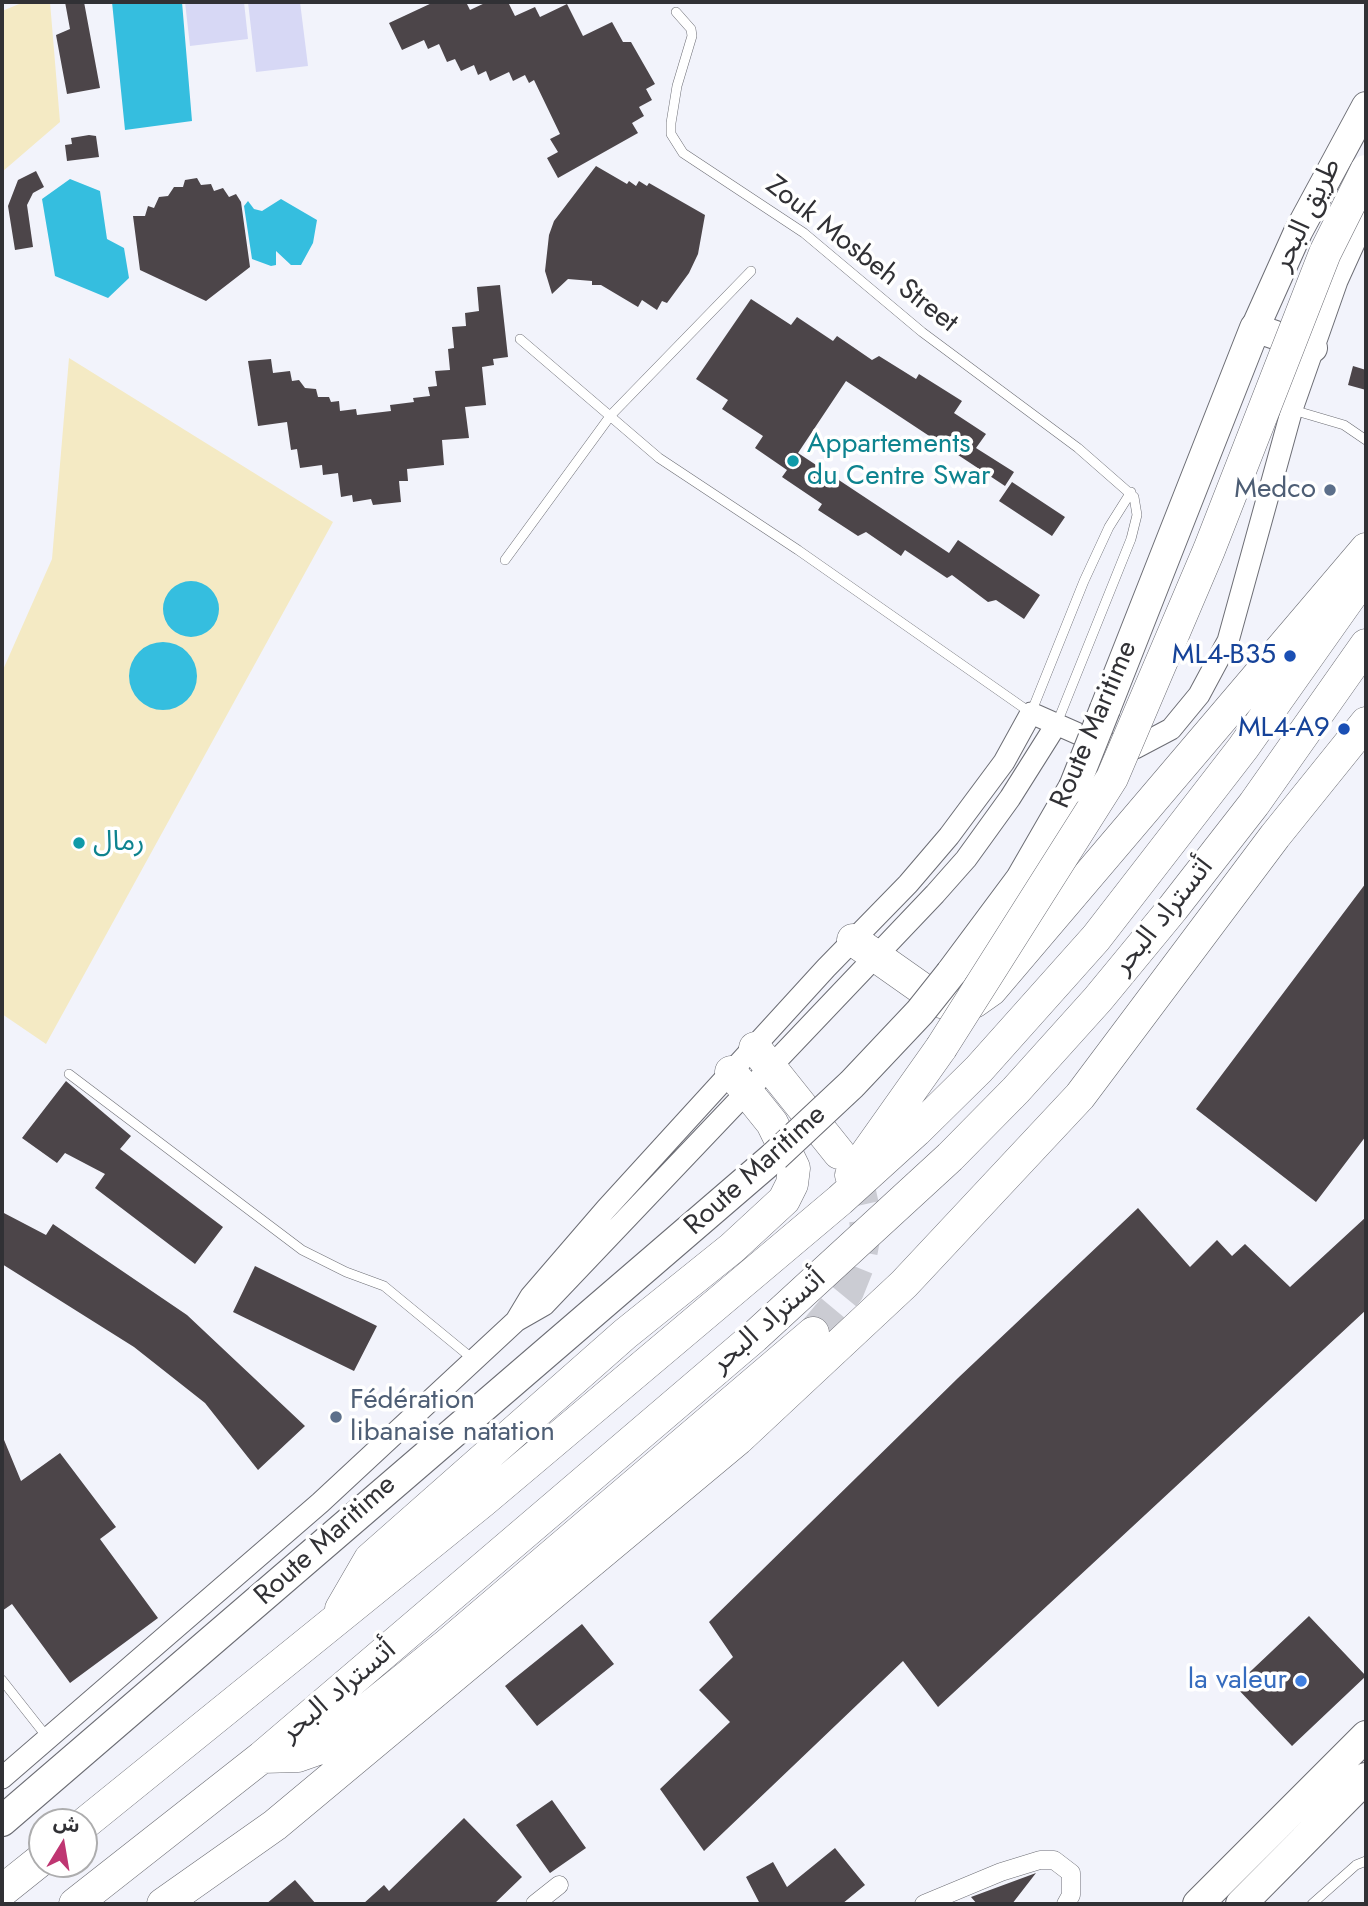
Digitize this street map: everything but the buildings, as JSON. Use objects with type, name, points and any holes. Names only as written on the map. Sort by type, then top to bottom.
[{"type":"highway","points":[[840,1200],[855,1165],[941,1048],[1112,778],[1209,550],[1325,253],[1366,171]]},
{"type":"highway","name":"Route Maritime","points":[[2,1821],[241,1617],[388,1485],[708,1216],[852,1084],[920,1012],[1021,879],[1074,787],[1255,328]]},
{"type":"highway","points":[[865,948],[941,1002],[958,1007],[974,1002],[991,990],[1366,550]]},
{"type":"highway","name":"أتستراد البحر","points":[[98,1813],[484,1501],[840,1200],[979,1069],[1096,938],[1242,748],[1366,575]]},
{"type":"highway","name":"أتستراد البحر","points":[[75,1904],[262,1757],[754,1337],[922,1184],[1016,1090],[1098,999],[1254,804],[1366,645]]},
{"type":"highway","points":[[1254,804],[1366,699]]},
{"type":"highway","points":[[163,1904],[275,1825],[718,1456],[904,1284],[1080,1096],[1275,836],[1366,723]]},
{"type":"highway","points":[[764,1057],[839,1153]]},
{"type":"highway","points":[[336,1619],[370,1559],[625,1334],[732,1248],[784,1200],[792,1184],[794,1168],[772,1123],[739,1082]]},
{"type":"highway","points":[[262,1757],[299,1756],[318,1749],[448,1644],[813,1333]]},
{"type":"highway","points":[[1198,1904],[1366,1735]]},
{"type":"highway","points":[[1241,1904],[1366,1778]]},
{"type":"highway","points":[[2,1891],[28,1870]]},
{"type":"main road","name":"طريق البحر","points":[[1255,328],[1298,232],[1366,106]]},
{"type":"main road","points":[[1255,328],[1313,348]]},
{"type":"street","points":[[865,948],[908,884],[949,836],[1004,762],[1031,713],[1099,743],[1135,748],[1171,729],[1199,695],[1228,640],[1292,410],[1338,281],[1366,217]]},
{"type":"street","points":[[2,1778],[320,1503],[516,1321],[531,1296],[606,1209],[764,1057],[865,948],[966,859],[1056,725]]},
{"type":"street","points":[[924,1904],[1012,1868],[1040,1860],[1054,1860],[1071,1873],[1071,1895],[1066,1904]]},
{"type":"street","points":[[535,1904],[559,1885]]},
{"type":"lane","name":"Zouk Mosbeh Street","points":[[676,12],[688,24],[692,36],[677,86],[671,123],[671,134],[683,153],[804,233],[922,332],[1131,492]]},
{"type":"lane","points":[[505,560],[611,415],[751,271]]},
{"type":"lane","points":[[520,339],[660,457],[1031,713],[1084,581],[1109,527],[1131,492]]},
{"type":"lane","points":[[1292,410],[1344,425],[1366,440]]},
{"type":"lane","points":[[1056,725],[1131,539],[1137,514],[1131,492]]},
{"type":"lane","points":[[69,1074],[302,1250],[346,1272],[384,1286],[474,1360]]},
{"type":"lane","points":[[2,1680],[49,1738]]},
{"type":"lane","points":[[1312,1904],[1356,1865],[1366,1861]]},
{"type":"shaded area","points":[[185,2],[244,2],[248,39],[190,46]]},
{"type":"shaded area","points":[[248,2],[300,2],[308,66],[256,72]]},
{"type":"sand","points":[[24,2],[50,2],[60,122],[2,172],[2,11]]},
{"type":"sand","name":"رمال","points":[[69,358],[333,522],[46,1044],[2,1014],[2,672],[52,559]]},
{"type":"water","points":[[112,2],[182,2],[192,121],[125,130]]},
{"type":"water","points":[[70,179],[100,191],[107,239],[124,248],[129,278],[108,298],[55,276],[42,199]]},
{"type":"water","points":[[281,199],[317,220],[313,243],[301,265],[291,265],[276,251],[276,265],[271,266],[252,259],[244,206],[248,201],[254,209],[262,211]]},
{"type":"water","points":[[191,581],[202,583],[211,589],[217,598],[217,620],[211,629],[202,635],[191,637],[180,635],[171,629],[165,620],[163,609],[165,598],[171,589],[180,583]]},
{"type":"water","points":[[163,642],[176,645],[187,652],[194,663],[197,676],[194,689],[187,700],[176,707],[163,710],[150,707],[139,700],[132,689],[129,676],[132,663],[139,652],[150,645]]},
{"type":"tunnel","points":[[813,1333],[848,1291],[860,1261],[866,1228],[860,1192],[844,1162]]},
{"type":"place","name":"Appartements du Centre Swar","points":[[793,461]]},
{"type":"place","name":"Medco","points":[[1330,490]]},
{"type":"place","name":"ML4-B35","points":[[1290,656]]},
{"type":"place","name":"ML4-A9","points":[[1344,729]]},
{"type":"place","name":"رمال","points":[[79,843]]},
{"type":"place","name":"Fédération libanaise natation","points":[[336,1417]]},
{"type":"place","name":"la valeur","points":[[1301,1681]]}]
